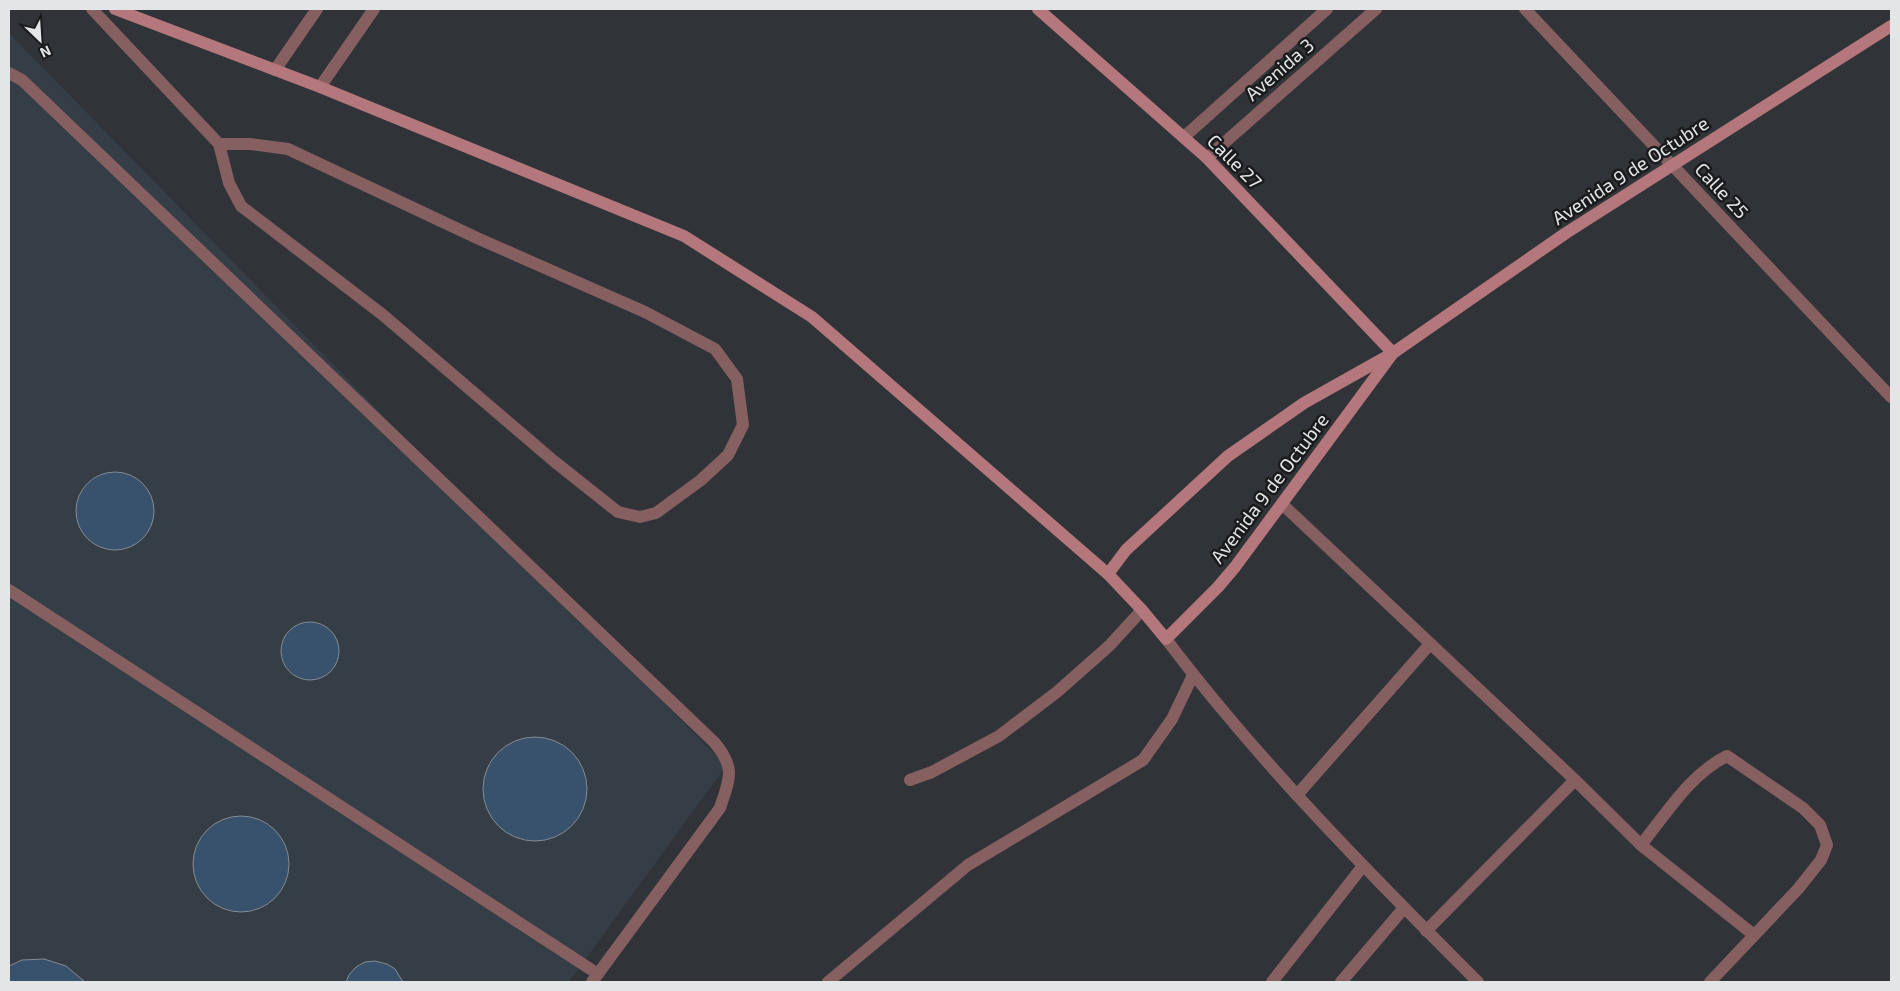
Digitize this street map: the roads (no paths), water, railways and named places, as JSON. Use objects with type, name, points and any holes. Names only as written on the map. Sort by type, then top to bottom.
[{"type":"main road","points":[[115,9],[320,87],[684,236],[812,317],[1108,574],[1166,639]]},
{"type":"main road","name":"Calle 27","points":[[1038,9],[1207,158],[1393,353]]},
{"type":"main road","name":"Avenida 9 de Octubre","points":[[1108,574],[1126,550],[1228,456],[1304,404],[1393,353],[1566,233],[1891,26]]},
{"type":"main road","name":"Avenida 9 de Octubre","points":[[1166,639],[1218,587],[1282,504],[1393,353]]},
{"type":"street","points":[[92,9],[219,144],[229,183],[241,206],[383,315],[555,462],[618,512],[640,516],[656,512],[701,480],[728,455],[743,425],[737,379],[716,349],[645,312],[477,238],[288,149],[250,144],[219,144]]},
{"type":"street","points":[[275,70],[317,9]]},
{"type":"street","points":[[320,87],[374,9]]},
{"type":"street","name":"Avenida 3","points":[[1184,137],[1327,9]]},
{"type":"street","name":"Avenida 3","points":[[1207,158],[1376,9]]},
{"type":"street","name":"Calle 25","points":[[1525,9],[1891,397]]},
{"type":"street","points":[[9,73],[22,80],[692,721],[722,751],[727,762],[730,778],[720,808],[595,978],[9,590]]},
{"type":"street","points":[[1282,504],[1575,780],[1641,845],[1754,935]]},
{"type":"street","points":[[910,780],[932,772],[999,736],[1057,692],[1109,646],[1142,610]]},
{"type":"street","points":[[1166,639],[1193,675],[1297,795],[1363,866],[1478,982]]},
{"type":"street","points":[[1297,795],[1430,644]]},
{"type":"street","points":[[828,982],[968,864],[1143,760],[1172,719],[1193,675]]},
{"type":"street","points":[[1641,845],[1689,786],[1711,764],[1727,756],[1803,808],[1820,825],[1827,846],[1821,860],[1798,889],[1710,982]]},
{"type":"street","points":[[1426,931],[1575,780]]},
{"type":"street","points":[[1272,982],[1363,866]]},
{"type":"street","points":[[1341,982],[1404,908]]}]
